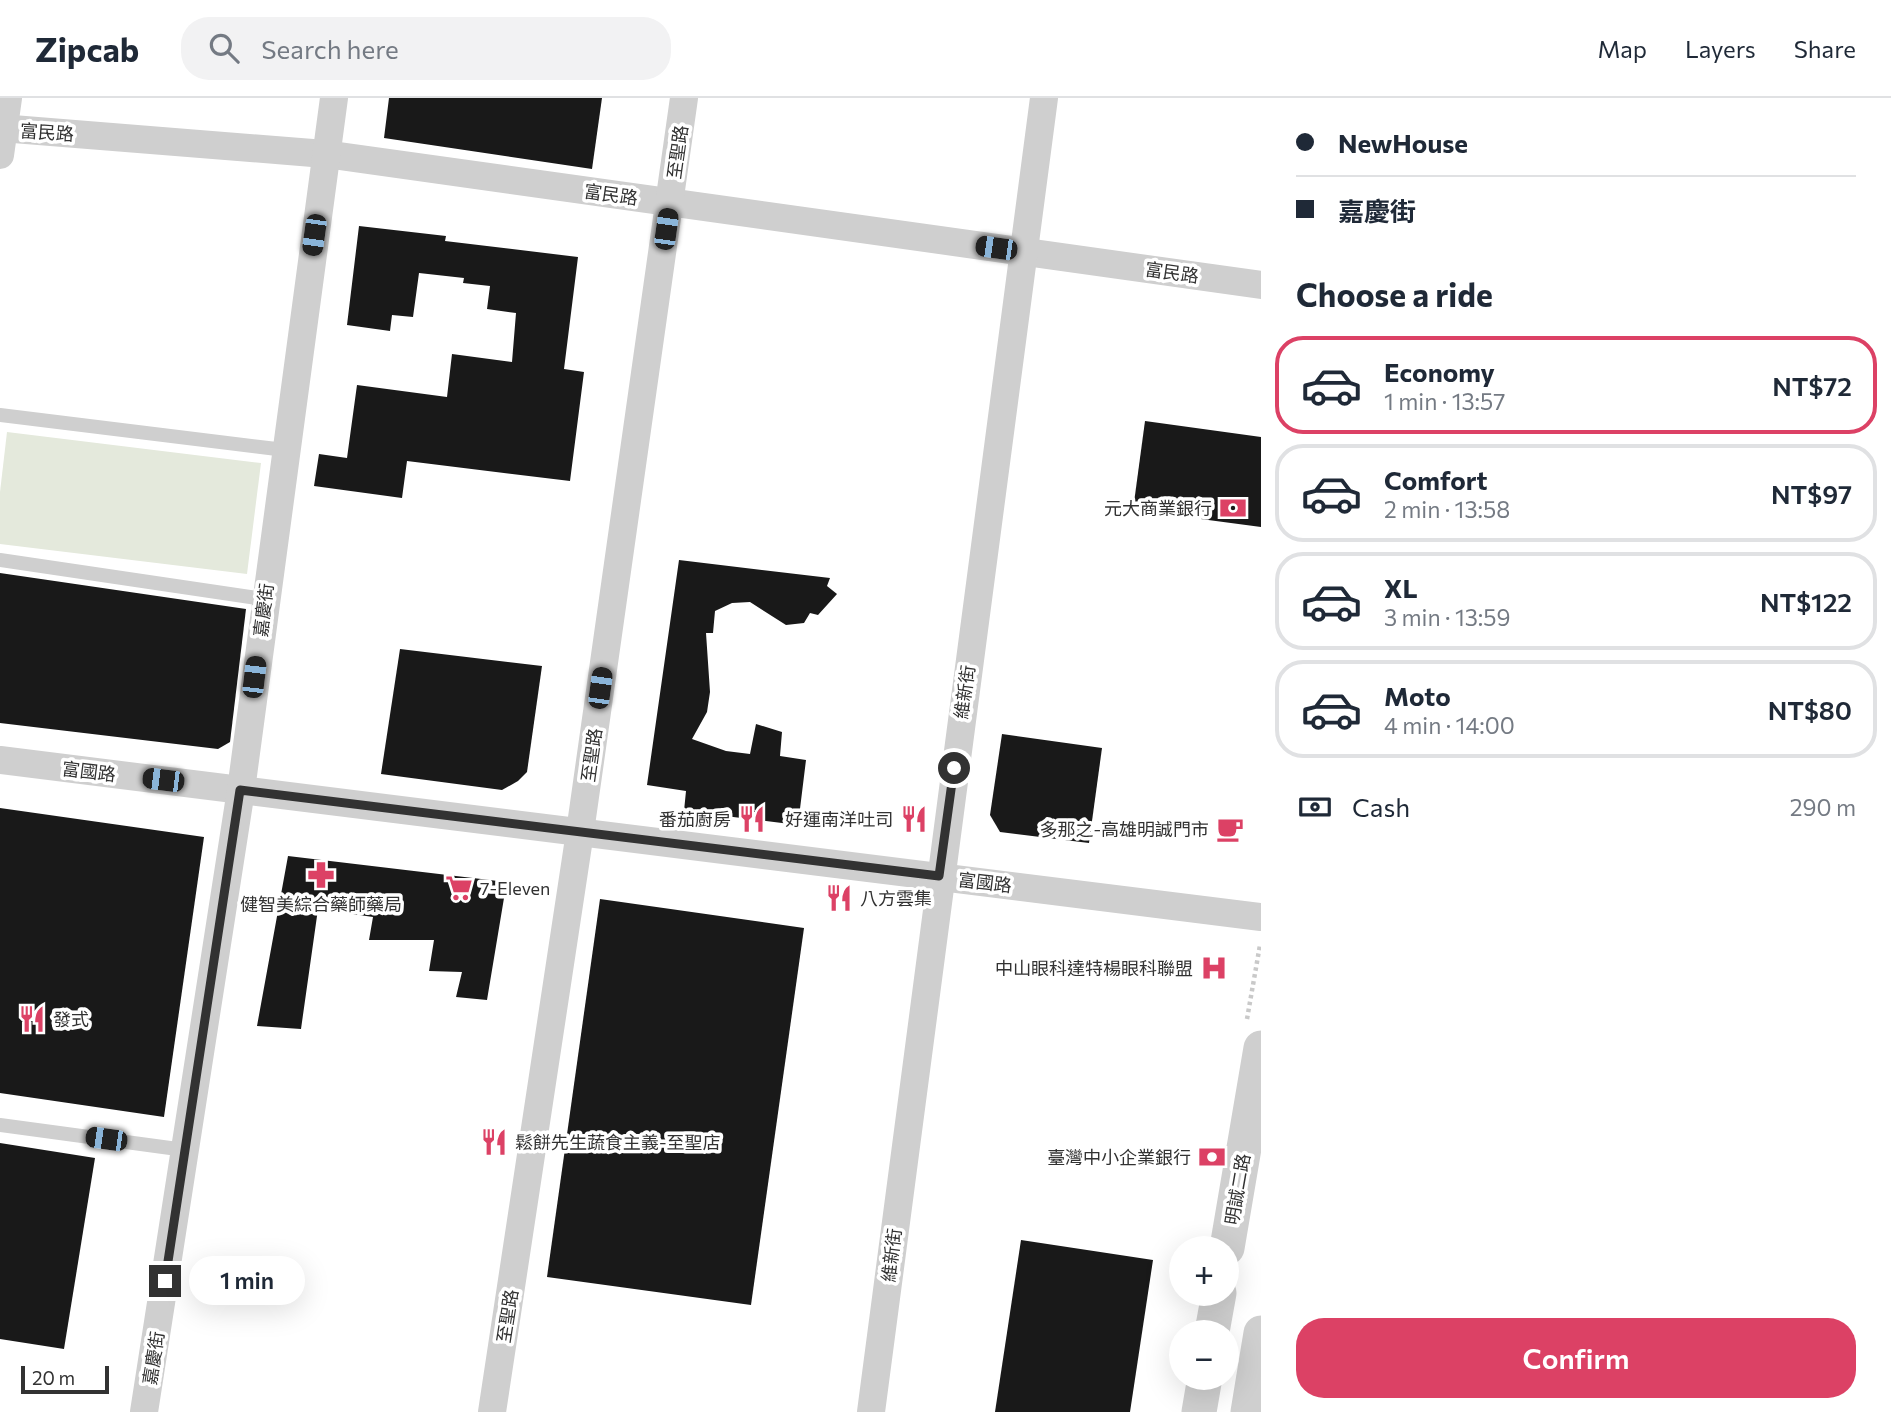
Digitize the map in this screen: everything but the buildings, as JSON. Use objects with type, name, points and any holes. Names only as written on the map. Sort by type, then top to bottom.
[{"type":"street","points":[[1,137],[8,98]]},
{"type":"street","name":"嘉慶街","points":[[144,1412],[240,790],[334,98]]},
{"type":"street","name":"至聖路","points":[[492,1412],[580,832],[684,98]]},
{"type":"street","name":"維新街","points":[[871,1412],[939,876],[1044,98]]},
{"type":"street","name":"富民路","points":[[1,137],[325,154],[1261,285]]},
{"type":"street","name":"富國路","points":[[0,760],[1261,916]]},
{"type":"street","name":"明誠二路","points":[[1229,1236],[1261,1048]]},
{"type":"street","points":[[1248,1412],[1261,1333]]},
{"type":"street","points":[[1199,1412],[1203,1390]]},
{"type":"lane","points":[[0,415],[285,450]]},
{"type":"lane","points":[[0,560],[264,599]]},
{"type":"lane","points":[[0,1125],[185,1150]]},
{"type":"shaded area","points":[[7,432],[261,463],[247,574],[0,544],[0,492]]},
{"type":"place","name":"元大商業銀行","points":[[1233,508]]},
{"type":"place","name":"番茄廚房","points":[[752,819]]},
{"type":"place","name":"好運南洋吐司","points":[[914,819]]},
{"type":"place","name":"多那之-高雄明誠門市","points":[[1230,829]]},
{"type":"place","name":"健智美綜合藥師藥局","points":[[321,875]]},
{"type":"place","name":"7-Eleven","points":[[459,888]]},
{"type":"place","name":"八方雲集","points":[[839,898]]},
{"type":"place","name":"中山眼科達特楊眼科聯盟","points":[[1214,968]]},
{"type":"place","name":"發式","points":[[32,1019]]},
{"type":"place","name":"鬆餅先生蔬食主義-至聖店","points":[[494,1142]]},
{"type":"place","name":"臺灣中小企業銀行","points":[[1212,1157]]},
{"type":"route","points":[[165,1281],[240,790],[939,876],[954,768]]}]
